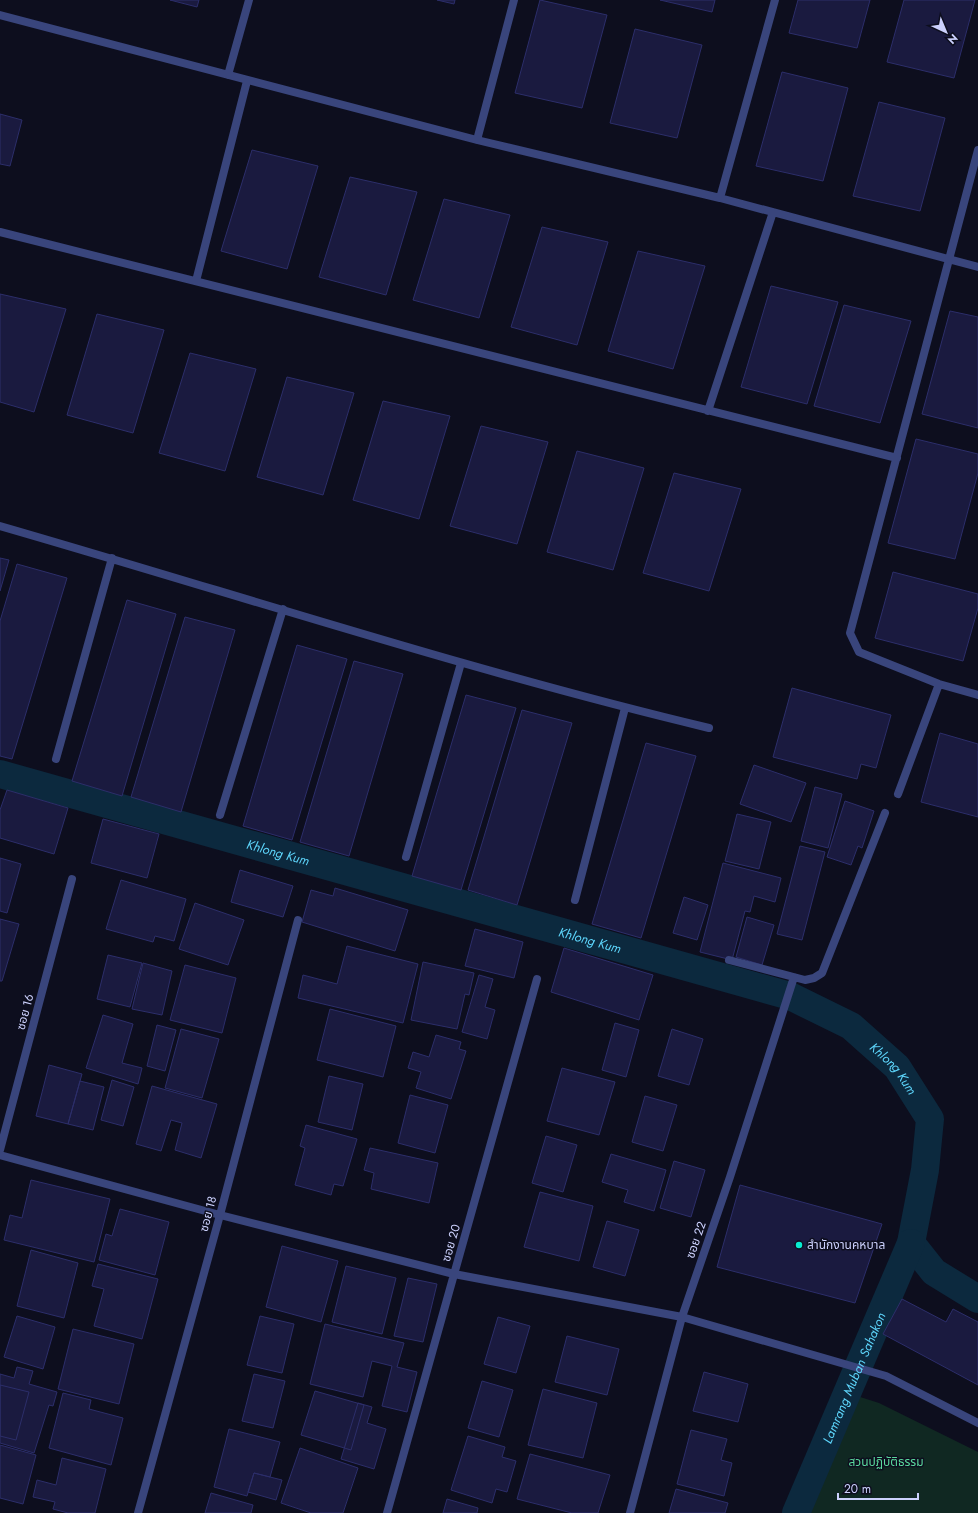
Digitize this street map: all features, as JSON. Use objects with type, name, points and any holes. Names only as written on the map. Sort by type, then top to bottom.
[{"type":"street","points":[[228,75],[250,0]]},
{"type":"street","points":[[477,140],[514,0]]},
{"type":"street","points":[[720,198],[775,0]]},
{"type":"street","points":[[0,15],[247,81],[477,140],[720,198],[978,267]]},
{"type":"street","points":[[196,281],[247,81]]},
{"type":"street","points":[[978,150],[850,633],[859,652],[939,684],[978,696]]},
{"type":"street","points":[[708,410],[773,212]]},
{"type":"street","points":[[0,232],[897,458]]},
{"type":"street","points":[[0,526],[112,558],[461,663],[625,708],[709,728]]},
{"type":"street","points":[[56,759],[112,558]]},
{"type":"street","points":[[220,815],[283,609]]},
{"type":"street","points":[[406,857],[461,663]]},
{"type":"street","points":[[898,794],[939,684]]},
{"type":"street","points":[[575,900],[625,708]]},
{"type":"street","points":[[729,960],[792,980],[814,978],[822,973],[885,813]]},
{"type":"street","name":"ซอย 16","points":[[0,1150],[72,879]]},
{"type":"street","name":"ซอย 18","points":[[138,1513],[220,1215],[298,920]]},
{"type":"street","name":"ซอย 20","points":[[387,1513],[538,979]]},
{"type":"street","name":"ซอย 22","points":[[630,1513],[682,1317],[730,1177],[792,980]]},
{"type":"street","points":[[0,1155],[220,1215],[454,1274],[682,1317],[886,1376],[978,1423]]},
{"type":"green space","name":"สวนปฏิบัติธรรม","points":[[857,1396],[879,1403],[978,1452],[978,1513],[810,1513]]},
{"type":"building","points":[[170,0],[199,0],[197,7]]},
{"type":"building","points":[[437,0],[455,0],[454,4]]},
{"type":"building","points":[[540,0],[607,15],[582,108],[515,93]]},
{"type":"building","points":[[660,0],[715,0],[712,12]]},
{"type":"building","points":[[798,0],[870,0],[857,48],[789,33]]},
{"type":"building","points":[[904,0],[975,0],[954,78],[887,62]]},
{"type":"building","points":[[635,29],[702,45],[677,138],[610,123]]},
{"type":"building","points":[[782,72],[848,88],[823,181],[756,166]]},
{"type":"building","points":[[879,102],[945,118],[920,211],[853,196]]},
{"type":"building","points":[[0,114],[22,120],[10,166],[0,164]]},
{"type":"building","points":[[252,150],[318,166],[287,269],[221,251]]},
{"type":"building","points":[[350,177],[417,192],[386,295],[319,277]]},
{"type":"building","points":[[444,199],[510,215],[479,318],[413,300]]},
{"type":"building","points":[[542,227],[608,242],[577,345],[511,327]]},
{"type":"building","points":[[638,251],[705,266],[673,369],[608,351]]},
{"type":"building","points":[[771,286],[838,302],[807,404],[741,387]]},
{"type":"building","points":[[0,294],[66,309],[34,412],[0,402]]},
{"type":"building","points":[[844,305],[911,321],[880,423],[814,406]]},
{"type":"building","points":[[950,311],[978,317],[978,428],[922,414]]},
{"type":"building","points":[[97,314],[164,330],[133,433],[67,415]]},
{"type":"building","points":[[190,353],[256,369],[225,471],[159,453]]},
{"type":"building","points":[[287,377],[354,393],[323,495],[257,477]]},
{"type":"building","points":[[383,401],[450,416],[419,519],[353,500]]},
{"type":"building","points":[[481,426],[548,442],[517,544],[450,526]]},
{"type":"building","points":[[916,439],[978,454],[978,473],[955,559],[888,543]]},
{"type":"building","points":[[577,451],[644,468],[613,570],[547,552]]},
{"type":"building","points":[[674,473],[741,489],[709,591],[643,573]]},
{"type":"building","points":[[0,558],[9,560],[0,591]]},
{"type":"building","points":[[17,564],[67,578],[12,759],[0,756],[0,621]]},
{"type":"building","points":[[893,572],[978,594],[978,608],[963,661],[875,638]]},
{"type":"building","points":[[127,600],[176,614],[122,796],[72,781]]},
{"type":"building","points":[[185,617],[235,630],[181,812],[131,797]]},
{"type":"building","points":[[297,645],[347,659],[292,840],[243,826]]},
{"type":"building","points":[[354,661],[403,674],[349,856],[300,842]]},
{"type":"building","points":[[792,688],[891,715],[876,768],[861,764],[857,779],[773,757]]},
{"type":"building","points":[[466,695],[516,708],[461,890],[412,876]]},
{"type":"building","points":[[522,710],[572,723],[517,905],[468,890]]},
{"type":"building","points":[[940,733],[978,744],[978,817],[921,802]]},
{"type":"building","points":[[646,743],[696,756],[641,938],[592,924]]},
{"type":"building","points":[[754,765],[806,783],[791,822],[740,804]]},
{"type":"building","points":[[815,787],[842,794],[828,848],[801,841]]},
{"type":"building","points":[[7,790],[68,808],[54,854],[0,838],[0,810]]},
{"type":"building","points":[[845,801],[874,811],[862,848],[858,846],[851,865],[827,857]]},
{"type":"building","points":[[737,814],[771,822],[759,869],[725,861]]},
{"type":"building","points":[[103,819],[159,834],[147,878],[91,863]]},
{"type":"building","points":[[800,846],[825,852],[802,940],[777,934]]},
{"type":"building","points":[[0,858],[21,864],[7,913],[0,911]]},
{"type":"building","points":[[723,863],[781,878],[775,902],[754,896],[750,912],[745,911],[732,960],[700,952]]},
{"type":"building","points":[[240,870],[293,886],[283,917],[231,902]]},
{"type":"building","points":[[121,880],[186,899],[174,941],[155,936],[153,942],[106,929]]},
{"type":"building","points":[[335,888],[408,910],[395,951],[302,922],[311,890],[333,896]]},
{"type":"building","points":[[684,897],[708,905],[697,940],[673,933]]},
{"type":"building","points":[[195,903],[244,920],[228,965],[179,949]]},
{"type":"building","points":[[747,917],[774,925],[762,965],[736,957]]},
{"type":"building","points":[[0,919],[19,924],[2,981],[0,981]]},
{"type":"building","points":[[475,929],[523,942],[514,978],[465,966]]},
{"type":"building","points":[[347,946],[418,964],[403,1023],[298,998],[303,975],[337,984]]},
{"type":"building","points":[[564,948],[653,975],[639,1020],[551,992]]},
{"type":"building","points":[[108,955],[142,963],[130,1007],[97,999]]},
{"type":"building","points":[[423,962],[474,973],[469,995],[465,994],[457,1029],[411,1020]]},
{"type":"building","points":[[143,963],[172,971],[162,1015],[132,1009]]},
{"type":"building","points":[[185,965],[236,978],[222,1033],[170,1020]]},
{"type":"building","points":[[479,975],[493,979],[485,1007],[495,1010],[487,1039],[462,1032]]},
{"type":"building","points":[[330,1009],[396,1026],[383,1077],[317,1060]]},
{"type":"building","points":[[103,1015],[133,1024],[122,1063],[142,1068],[138,1084],[86,1068]]},
{"type":"building","points":[[615,1023],[639,1030],[626,1077],[602,1070]]},
{"type":"building","points":[[157,1025],[176,1030],[165,1071],[147,1066]]},
{"type":"building","points":[[181,1029],[219,1039],[202,1098],[165,1088]]},
{"type":"building","points":[[672,1029],[703,1039],[689,1085],[658,1076]]},
{"type":"building","points":[[436,1035],[461,1042],[459,1049],[466,1051],[451,1099],[416,1088],[421,1072],[408,1068],[413,1052],[429,1057]]},
{"type":"building","points":[[49,1065],[82,1074],[68,1124],[36,1116]]},
{"type":"building","points":[[562,1068],[615,1082],[599,1135],[547,1121]]},
{"type":"building","points":[[329,1076],[363,1084],[352,1130],[318,1122]]},
{"type":"building","points":[[112,1080],[134,1087],[123,1126],[101,1120]]},
{"type":"building","points":[[80,1081],[104,1087],[93,1130],[68,1124]]},
{"type":"building","points":[[152,1086],[217,1104],[201,1158],[175,1150],[182,1123],[171,1120],[161,1151],[136,1144]]},
{"type":"building","points":[[410,1095],[448,1105],[435,1153],[398,1143]]},
{"type":"building","points":[[645,1096],[677,1105],[663,1151],[632,1142]]},
{"type":"building","points":[[306,1125],[357,1139],[343,1186],[334,1184],[331,1195],[295,1185],[305,1148],[300,1146]]},
{"type":"building","points":[[546,1136],[577,1145],[563,1192],[532,1183]]},
{"type":"building","points":[[370,1148],[438,1163],[429,1203],[371,1189],[374,1173],[364,1170]]},
{"type":"building","points":[[611,1154],[666,1170],[654,1211],[624,1202],[628,1190],[602,1182]]},
{"type":"building","points":[[674,1161],[705,1170],[691,1217],[660,1208]]},
{"type":"building","points":[[31,1180],[110,1199],[94,1262],[4,1240],[10,1215],[22,1218]]},
{"type":"building","name":"สำนักงานคหบาล","points":[[740,1185],[882,1224],[855,1303],[717,1267]]},
{"type":"building","points":[[540,1192],[593,1206],[579,1261],[524,1247]]},
{"type":"building","points":[[120,1209],[169,1222],[155,1275],[99,1260],[106,1234],[112,1236]]},
{"type":"building","points":[[607,1221],[639,1230],[625,1276],[593,1267]]},
{"type":"building","points":[[282,1246],[338,1261],[321,1322],[266,1307]]},
{"type":"building","points":[[31,1250],[78,1263],[64,1318],[17,1306]]},
{"type":"building","points":[[98,1264],[158,1279],[142,1339],[94,1326],[104,1289],[92,1286]]},
{"type":"building","points":[[346,1266],[396,1278],[382,1334],[332,1322]]},
{"type":"building","points":[[408,1278],[437,1284],[423,1342],[394,1336]]},
{"type":"building","points":[[902,1299],[946,1322],[953,1309],[978,1322],[978,1385],[883,1334]]},
{"type":"building","points":[[17,1316],[55,1327],[43,1369],[4,1357]]},
{"type":"building","points":[[260,1316],[294,1324],[282,1373],[247,1365]]},
{"type":"building","points":[[498,1317],[530,1326],[516,1373],[484,1364]]},
{"type":"building","points":[[325,1324],[404,1343],[397,1367],[417,1372],[407,1412],[382,1406],[392,1366],[372,1361],[363,1397],[310,1384]]},
{"type":"building","points":[[73,1329],[134,1344],[119,1404],[58,1389]]},
{"type":"building","points":[[567,1336],[619,1349],[607,1395],[555,1382]]},
{"type":"building","points":[[17,1367],[33,1371],[29,1384],[57,1392],[53,1406],[49,1405],[34,1453],[0,1443],[0,1374],[14,1378]]},
{"type":"building","points":[[704,1372],[748,1384],[738,1422],[693,1411]]},
{"type":"building","points":[[254,1374],[285,1381],[273,1428],[242,1421]]},
{"type":"building","points":[[482,1381],[513,1390],[499,1437],[468,1428]]},
{"type":"building","points":[[0,1385],[29,1392],[16,1440],[0,1436]]},
{"type":"building","points":[[543,1389],[597,1403],[583,1458],[528,1445]]},
{"type":"building","points":[[315,1391],[364,1405],[351,1450],[301,1435]]},
{"type":"building","points":[[63,1393],[91,1400],[89,1409],[123,1418],[111,1465],[49,1448]]},
{"type":"building","points":[[358,1403],[372,1407],[367,1423],[386,1429],[374,1469],[341,1459]]},
{"type":"building","points":[[229,1429],[280,1442],[270,1477],[254,1473],[247,1496],[214,1487]]},
{"type":"building","points":[[691,1430],[727,1439],[721,1460],[732,1463],[724,1496],[677,1484]]},
{"type":"building","points":[[468,1436],[505,1447],[502,1457],[516,1461],[507,1492],[496,1489],[492,1503],[451,1490]]},
{"type":"building","points":[[0,1445],[36,1455],[23,1504],[0,1498]]},
{"type":"building","points":[[300,1448],[358,1468],[343,1513],[311,1513],[281,1503]]},
{"type":"building","points":[[530,1454],[610,1475],[598,1513],[572,1513],[517,1499]]},
{"type":"building","points":[[62,1458],[106,1469],[95,1513],[68,1513],[53,1509],[55,1502],[33,1497],[37,1480],[56,1485]]},
{"type":"building","points":[[254,1473],[282,1480],[276,1500],[248,1492]]},
{"type":"building","points":[[676,1489],[728,1503],[725,1513],[669,1513]]},
{"type":"building","points":[[211,1493],[253,1505],[251,1513],[205,1513]]},
{"type":"building","points":[[447,1499],[478,1508],[477,1513],[443,1513]]},
{"type":"waterway","name":"Khlong Kum","points":[[0,774],[790,996],[851,1026],[897,1067],[930,1119],[925,1170],[911,1243],[934,1272],[978,1299]]},
{"type":"waterway","name":"Lamrang Muban Sahakon","points":[[796,1513],[911,1243]]},
{"type":"place","name":"สำนักงานคหบาล","points":[[799,1245]]}]
